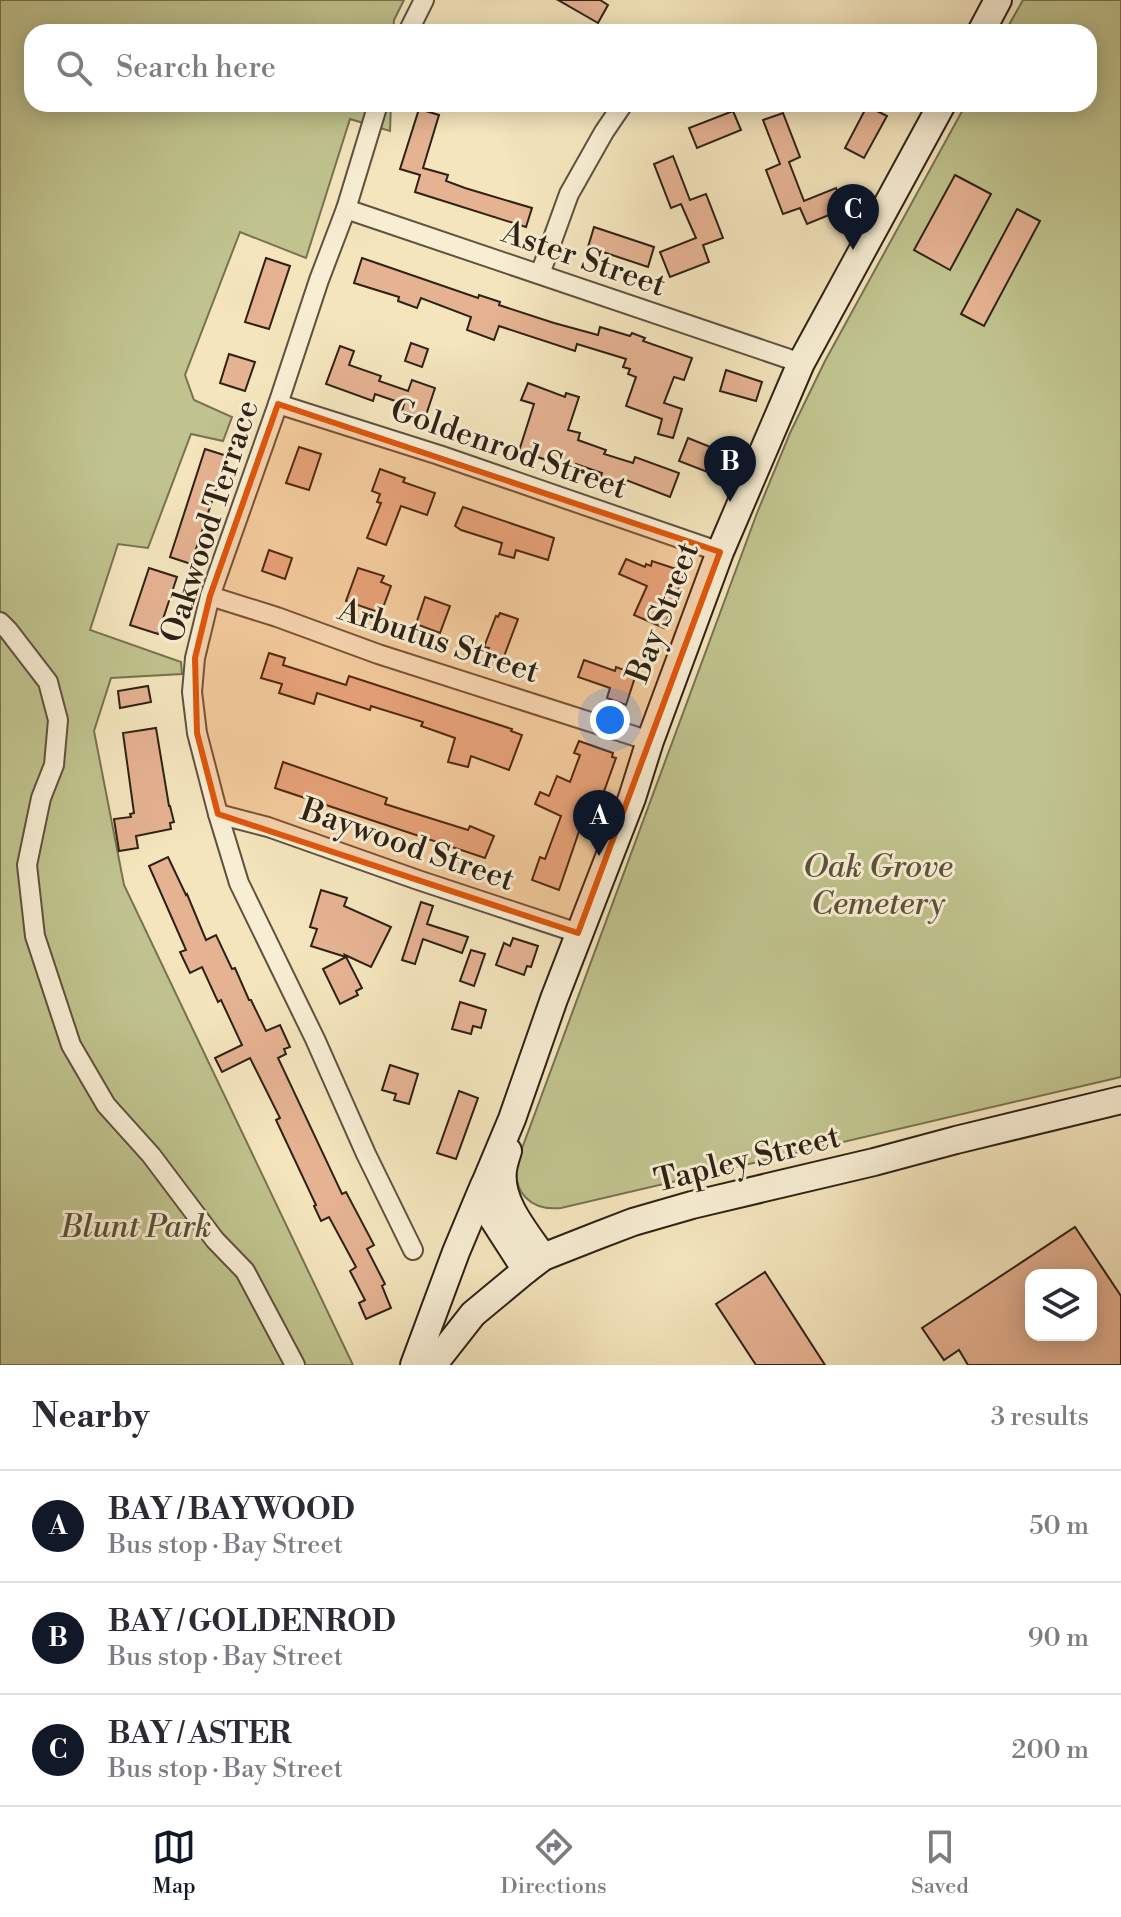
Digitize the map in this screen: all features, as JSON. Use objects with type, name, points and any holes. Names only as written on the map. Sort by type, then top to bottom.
[{"type":"main road","points":[[985,24],[998,0]]},
{"type":"main road","name":"Bay Street","points":[[414,1365],[456,1252],[512,1119],[720,552],[801,363],[938,112]]},
{"type":"main road","name":"Tapley Street","points":[[433,1365],[473,1314],[534,1264],[633,1222],[1121,1100]]},
{"type":"main road","name":"Bay Street","points":[[512,1119],[503,1171],[504,1185],[534,1264]]},
{"type":"main road","points":[[486,1181],[486,1208],[534,1264]]},
{"type":"street","points":[[412,24],[424,0]]},
{"type":"street","name":"Oakwood Terrace","points":[[376,112],[346,209],[210,596],[195,658],[192,692],[197,733],[239,883],[413,1250]]},
{"type":"street","points":[[540,274],[569,194],[618,112]]},
{"type":"street","name":"Aster Street","points":[[346,209],[801,363]]},
{"type":"street","name":"Goldenrod Street","points":[[278,404],[497,474],[720,552]]},
{"type":"street","name":"Arbutus Street","points":[[210,596],[378,654],[650,741]]},
{"type":"street","points":[[0,622],[48,682],[58,720],[54,765],[41,798],[27,865],[35,936],[71,1045],[106,1105],[151,1155],[215,1240],[245,1271],[295,1365]]},
{"type":"street","name":"Baywood Street","points":[[218,814],[268,827],[578,933]]},
{"type":"highlighted area","points":[[278,404],[720,552],[578,933],[218,814],[197,733],[195,658],[210,596]]},
{"type":"green space","name":"Blunt Park","points":[[0,0],[404,0],[394,24],[24,24],[24,112],[391,112],[390,131],[350,119],[306,258],[240,232],[185,375],[194,400],[232,417],[223,441],[191,434],[148,548],[118,544],[90,630],[181,662],[182,674],[111,678],[94,731],[124,885],[353,1365],[0,1365]]},
{"type":"green space","name":"Oak Grove Cemetery","points":[[1023,0],[1121,0],[1121,1077],[561,1208],[533,1203],[521,1191],[516,1173],[517,1162],[757,513],[790,433],[825,361],[962,112],[1097,112],[1097,24],[1010,24]]},
{"type":"building","points":[[558,0],[600,0],[608,5],[598,23]]},
{"type":"building","points":[[418,112],[439,115],[423,168],[448,175],[446,181],[465,188],[532,208],[526,227],[415,192],[420,175],[400,169]]},
{"type":"building","points":[[733,112],[741,130],[697,148],[689,128]]},
{"type":"building","points":[[864,112],[879,112],[887,116],[864,158],[845,148]]},
{"type":"building","points":[[783,113],[800,157],[789,162],[804,201],[836,188],[844,209],[807,224],[800,208],[783,214],[766,170],[780,164],[763,120]]},
{"type":"building","points":[[673,156],[690,200],[706,194],[723,238],[703,245],[709,262],[670,277],[660,252],[696,238],[681,204],[671,208],[654,164]]},
{"type":"building","points":[[955,175],[991,194],[950,270],[914,250]]},
{"type":"building","points":[[1017,209],[1040,221],[984,326],[961,314]]},
{"type":"building","points":[[594,227],[654,247],[648,267],[588,247]]},
{"type":"building","points":[[266,258],[290,266],[269,329],[245,322]]},
{"type":"building","points":[[362,258],[478,298],[479,295],[500,302],[499,305],[554,323],[598,335],[600,327],[630,336],[632,333],[645,338],[643,341],[692,358],[684,380],[674,377],[664,403],[682,409],[673,438],[658,434],[662,419],[626,406],[636,377],[628,374],[630,369],[623,367],[626,359],[577,344],[575,351],[499,326],[494,340],[467,330],[471,317],[421,298],[417,308],[398,301],[399,297],[354,283]]},
{"type":"building","points":[[411,343],[428,349],[422,367],[405,361]]},
{"type":"building","points":[[340,346],[354,351],[349,365],[381,376],[379,381],[408,391],[412,380],[435,388],[425,418],[402,411],[404,404],[375,394],[373,401],[326,384]]},
{"type":"building","points":[[229,354],[255,362],[245,391],[220,383]]},
{"type":"building","points":[[726,370],[762,382],[756,401],[720,391]]},
{"type":"building","points":[[528,383],[565,397],[566,393],[579,397],[568,430],[580,433],[578,440],[606,450],[604,454],[633,463],[635,457],[679,473],[670,497],[621,478],[618,489],[598,483],[602,473],[576,464],[574,469],[519,451],[534,404],[521,400]]},
{"type":"building","points":[[688,438],[731,459],[723,478],[679,461]]},
{"type":"building","points":[[299,447],[321,454],[309,490],[286,483]]},
{"type":"building","points":[[205,449],[227,456],[191,564],[170,557]]},
{"type":"building","points":[[380,469],[405,478],[403,482],[435,493],[427,515],[401,506],[386,545],[367,538],[381,503],[377,502],[380,494],[372,491]]},
{"type":"building","points":[[463,507],[554,538],[548,560],[516,550],[514,558],[499,554],[502,543],[455,526]]},
{"type":"building","points":[[269,550],[292,558],[285,579],[262,571]]},
{"type":"building","points":[[626,559],[645,567],[646,564],[651,566],[652,561],[679,570],[678,573],[684,575],[664,628],[634,615],[647,586],[619,574]]},
{"type":"building","points":[[149,568],[177,577],[158,634],[130,625]]},
{"type":"building","points":[[358,568],[384,576],[381,582],[391,586],[381,613],[346,601]]},
{"type":"building","points":[[425,597],[450,606],[440,633],[416,624]]},
{"type":"building","points":[[500,613],[518,619],[503,659],[487,653],[489,648],[484,647]]},
{"type":"building","points":[[269,653],[285,658],[283,665],[346,685],[349,676],[512,729],[522,735],[509,770],[471,756],[468,767],[448,762],[455,738],[421,726],[423,722],[371,706],[370,710],[317,693],[314,704],[279,693],[282,684],[261,678]]},
{"type":"building","points":[[584,660],[615,671],[616,667],[636,674],[626,705],[607,698],[610,688],[578,677]]},
{"type":"building","points":[[148,686],[151,702],[120,708],[118,691]]},
{"type":"building","points":[[156,728],[174,822],[170,823],[171,829],[136,836],[138,848],[119,851],[114,819],[131,817],[130,814],[134,813],[123,733]]},
{"type":"building","points":[[579,741],[613,753],[612,757],[616,758],[598,808],[594,806],[591,813],[586,811],[559,890],[532,880],[540,857],[545,859],[561,816],[535,804],[540,792],[549,796],[557,776],[570,782],[580,755],[574,753]]},
{"type":"building","points":[[283,762],[387,798],[385,804],[468,830],[470,826],[494,836],[485,858],[275,788]]},
{"type":"building","points":[[168,857],[206,940],[216,935],[266,1031],[280,1025],[290,1047],[284,1049],[286,1054],[278,1058],[342,1194],[346,1192],[374,1245],[367,1249],[385,1284],[382,1286],[391,1308],[366,1319],[359,1303],[365,1300],[350,1271],[356,1267],[329,1217],[321,1221],[276,1120],[280,1118],[250,1058],[222,1072],[215,1058],[242,1045],[202,967],[190,973],[180,952],[186,950],[149,866]]},
{"type":"building","points":[[321,890],[347,898],[344,906],[391,927],[371,967],[345,955],[362,988],[356,991],[358,995],[340,1004],[323,969],[346,957],[311,946],[317,929],[310,927]]},
{"type":"building","points":[[421,902],[433,906],[427,924],[468,937],[462,953],[423,939],[415,964],[402,960]]},
{"type":"building","points":[[513,938],[538,946],[531,967],[527,966],[524,975],[496,965],[504,943],[510,946]]},
{"type":"building","points":[[471,950],[485,954],[474,986],[460,981]]},
{"type":"building","points":[[460,1002],[486,1010],[481,1028],[473,1026],[471,1034],[452,1029]]},
{"type":"building","points":[[390,1065],[418,1074],[409,1104],[394,1100],[396,1094],[382,1090]]},
{"type":"building","points":[[459,1091],[478,1098],[456,1159],[437,1153]]},
{"type":"building","points":[[1075,1227],[1121,1296],[1121,1365],[968,1365],[959,1350],[944,1360],[922,1328]]},
{"type":"building","points":[[765,1272],[825,1365],[756,1365],[716,1304]]},
{"type":"place","name":"BAY / ASTER","points":[[853,250]]},
{"type":"place","name":"BAY / GOLDENROD","points":[[730,502]]},
{"type":"place","name":"BAY / BAYWOOD","points":[[599,856]]}]
